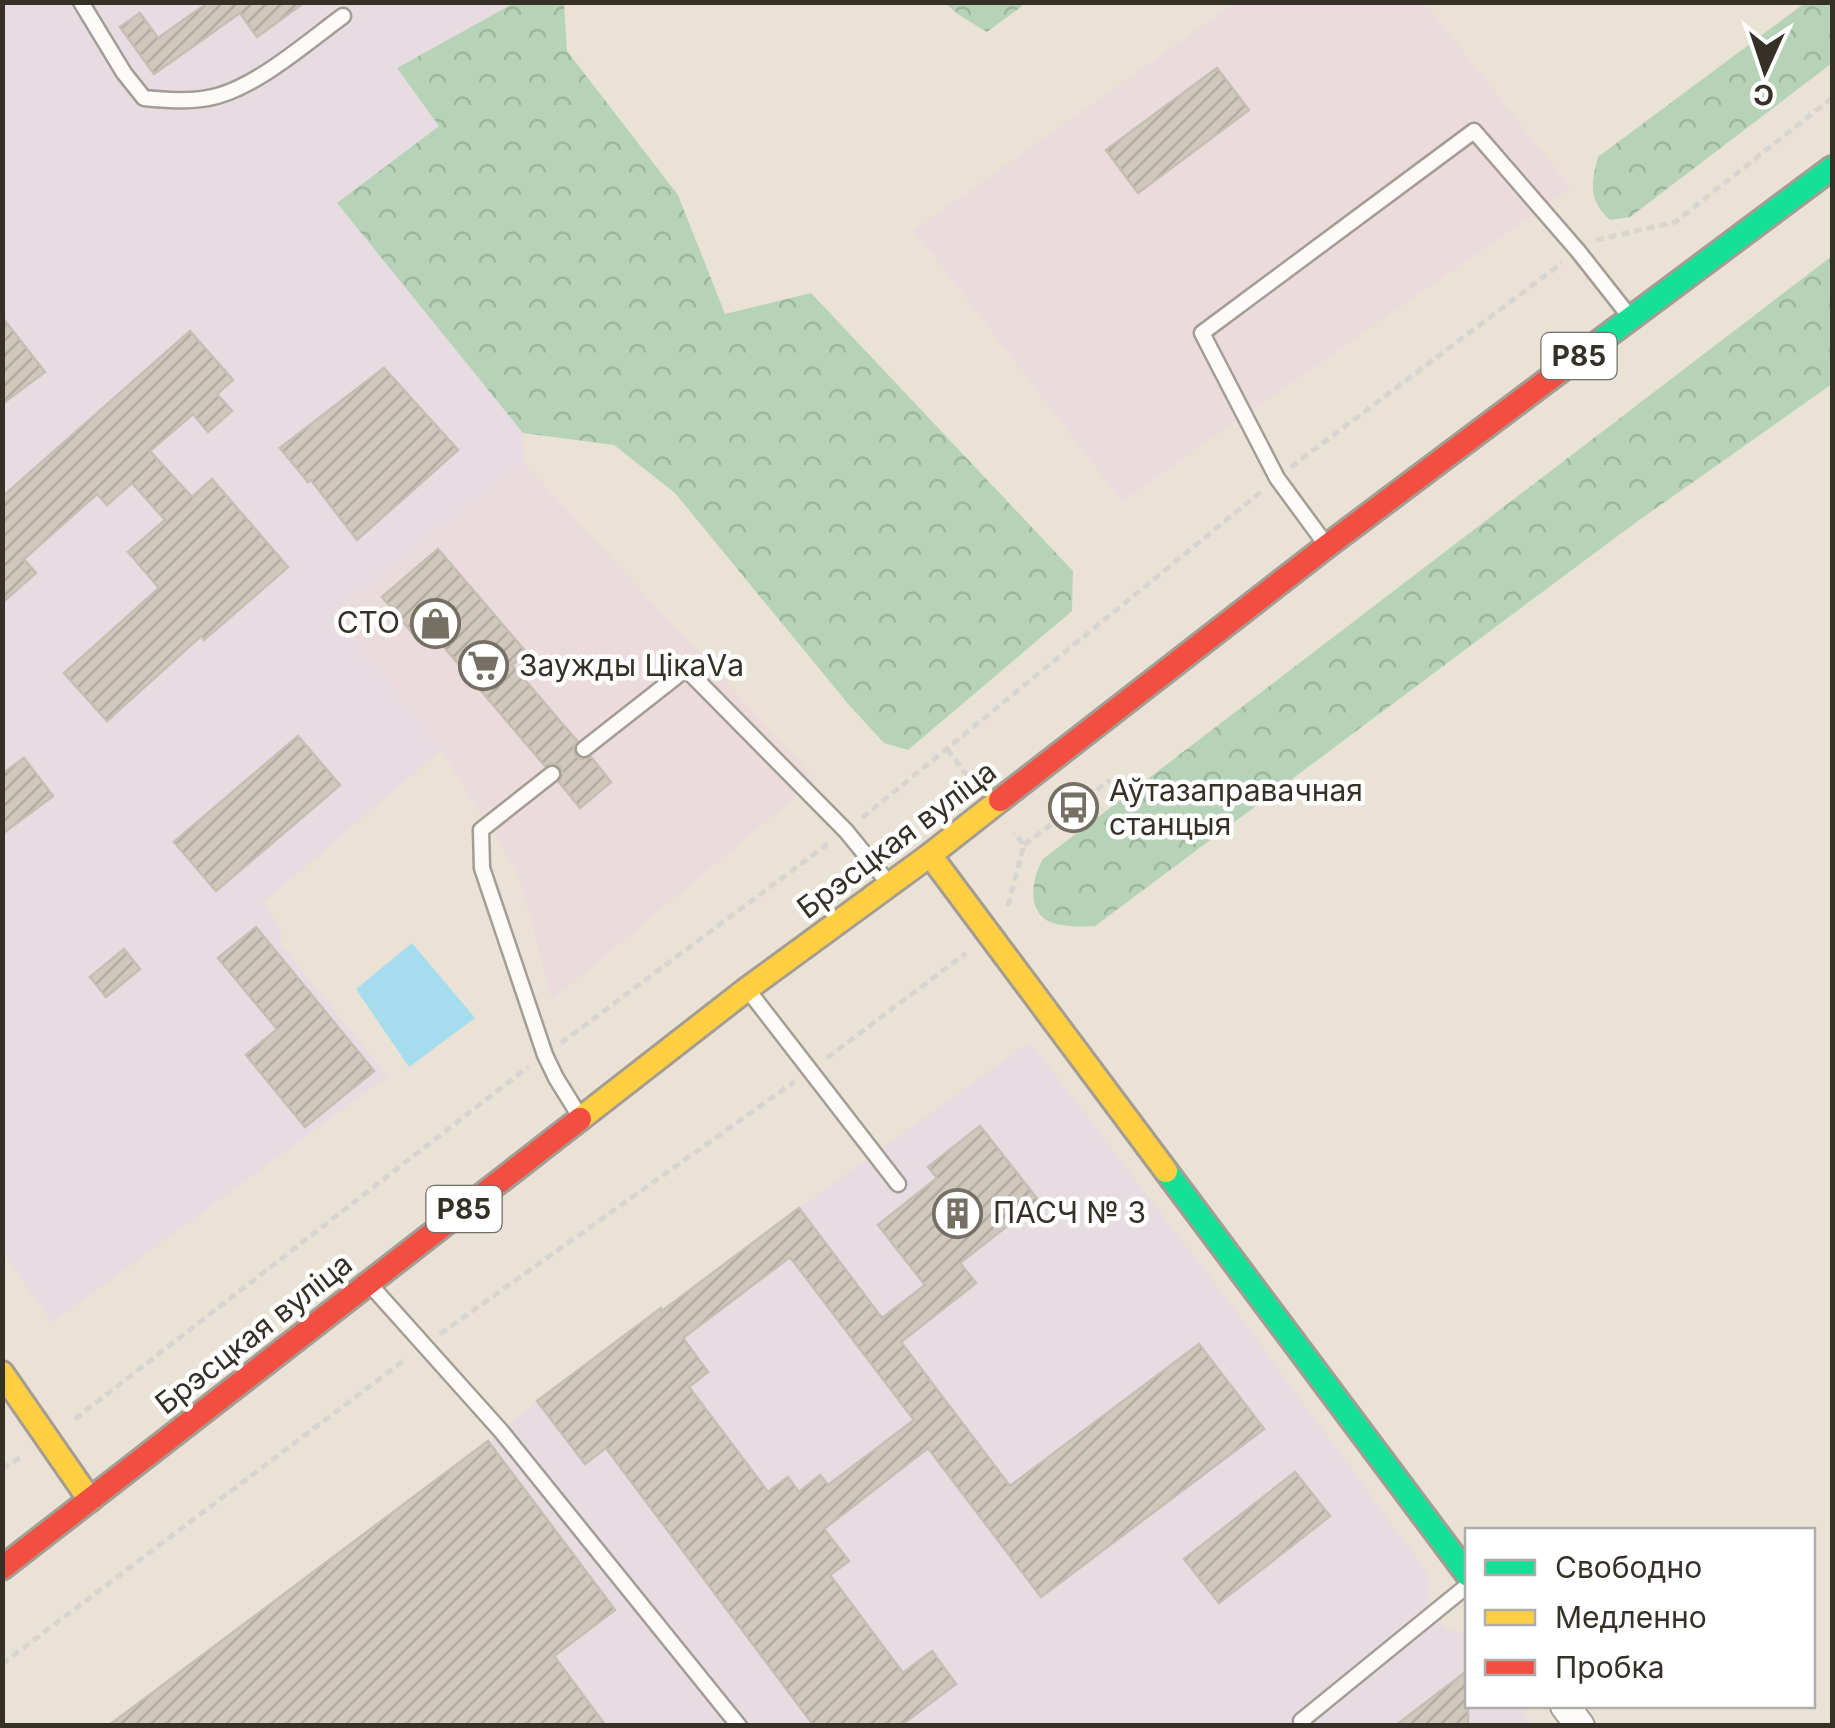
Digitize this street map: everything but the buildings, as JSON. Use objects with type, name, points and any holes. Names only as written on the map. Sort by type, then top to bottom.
[{"type":"main road","name":"Брэсцкая вуліца","points":[[2,1568],[748,989],[992,808],[1326,546],[1832,168]]},
{"type":"main road","points":[[930,855],[1465,1571]]},
{"type":"main road","points":[[2,1373],[90,1500]]},
{"type":"lane","points":[[81,2],[124,73],[144,98],[176,100],[211,98],[253,80],[343,16]]},
{"type":"lane","points":[[1326,546],[1277,478],[1202,334],[1474,131],[1630,318]]},
{"type":"lane","points":[[584,749],[686,669],[846,831],[890,884]]},
{"type":"lane","points":[[552,774],[481,830],[482,868],[545,1054],[581,1119]]},
{"type":"lane","points":[[748,989],[898,1184]]},
{"type":"lane","points":[[369,1284],[500,1431],[739,1726]]},
{"type":"lane","points":[[1305,1726],[1301,1721],[1465,1587]]},
{"type":"path","points":[[2,1469],[48,1440],[545,1054],[846,831],[1277,478],[1578,251],[1598,238],[1675,222],[1832,98]]},
{"type":"path","points":[[947,749],[1024,844]]},
{"type":"path","points":[[2,1664],[424,1345],[811,1070],[989,936],[1004,923],[1024,844],[1110,780]]},
{"type":"shaded area","points":[[2,3],[514,3],[398,68],[439,126],[338,203],[523,433],[523,462],[332,614],[441,750],[263,903],[281,928],[281,945],[388,1076],[52,1323],[2,1251]]},
{"type":"shaded area","points":[[1235,3],[1425,3],[1571,188],[1122,501],[914,230]]},
{"type":"shaded area","points":[[523,462],[816,780],[552,1000],[518,873],[441,750],[332,614]]},
{"type":"shaded area","points":[[1030,1042],[1224,1295],[1427,1572],[1429,1601],[1445,1628],[1465,1635],[1465,1708],[1520,1708],[1533,1725],[108,1726],[799,1208]]},
{"type":"green space","points":[[514,3],[564,3],[567,51],[678,195],[725,314],[811,293],[1073,571],[1072,611],[908,750],[884,743],[849,705],[675,493],[614,445],[523,433],[337,203],[439,126],[397,68]]},
{"type":"green space","points":[[945,3],[1026,3],[987,32]]},
{"type":"green space","points":[[1805,3],[1832,3],[1832,63],[1630,217],[1610,220],[1593,191],[1598,157]]},
{"type":"green space","points":[[1832,256],[1832,384],[1635,523],[1095,926],[1057,924],[1040,914],[1033,891],[1043,859]]},
{"type":"water","points":[[412,943],[475,1018],[409,1067],[356,989]]},
{"type":"traffic: fast","points":[[1560,371],[1832,168]]},
{"type":"traffic: fast","points":[[1166,1171],[1465,1571]]},
{"type":"traffic: slow","points":[[580,1119],[1000,800]]},
{"type":"traffic: slow","points":[[930,855],[1166,1171]]},
{"type":"traffic: slow","points":[[2,1373],[90,1500]]},
{"type":"traffic: jam","points":[[1000,800],[1560,371]]},
{"type":"traffic: jam","points":[[2,1568],[580,1119]]},
{"type":"place","name":"СТО","points":[[435,623]]},
{"type":"place","name":"Заужды ЦікаVа","points":[[484,666]]},
{"type":"place","name":"Аўтазаправачная станцыя","points":[[1074,808]]},
{"type":"place","name":"ПАСЧ № 3","points":[[958,1213]]}]
